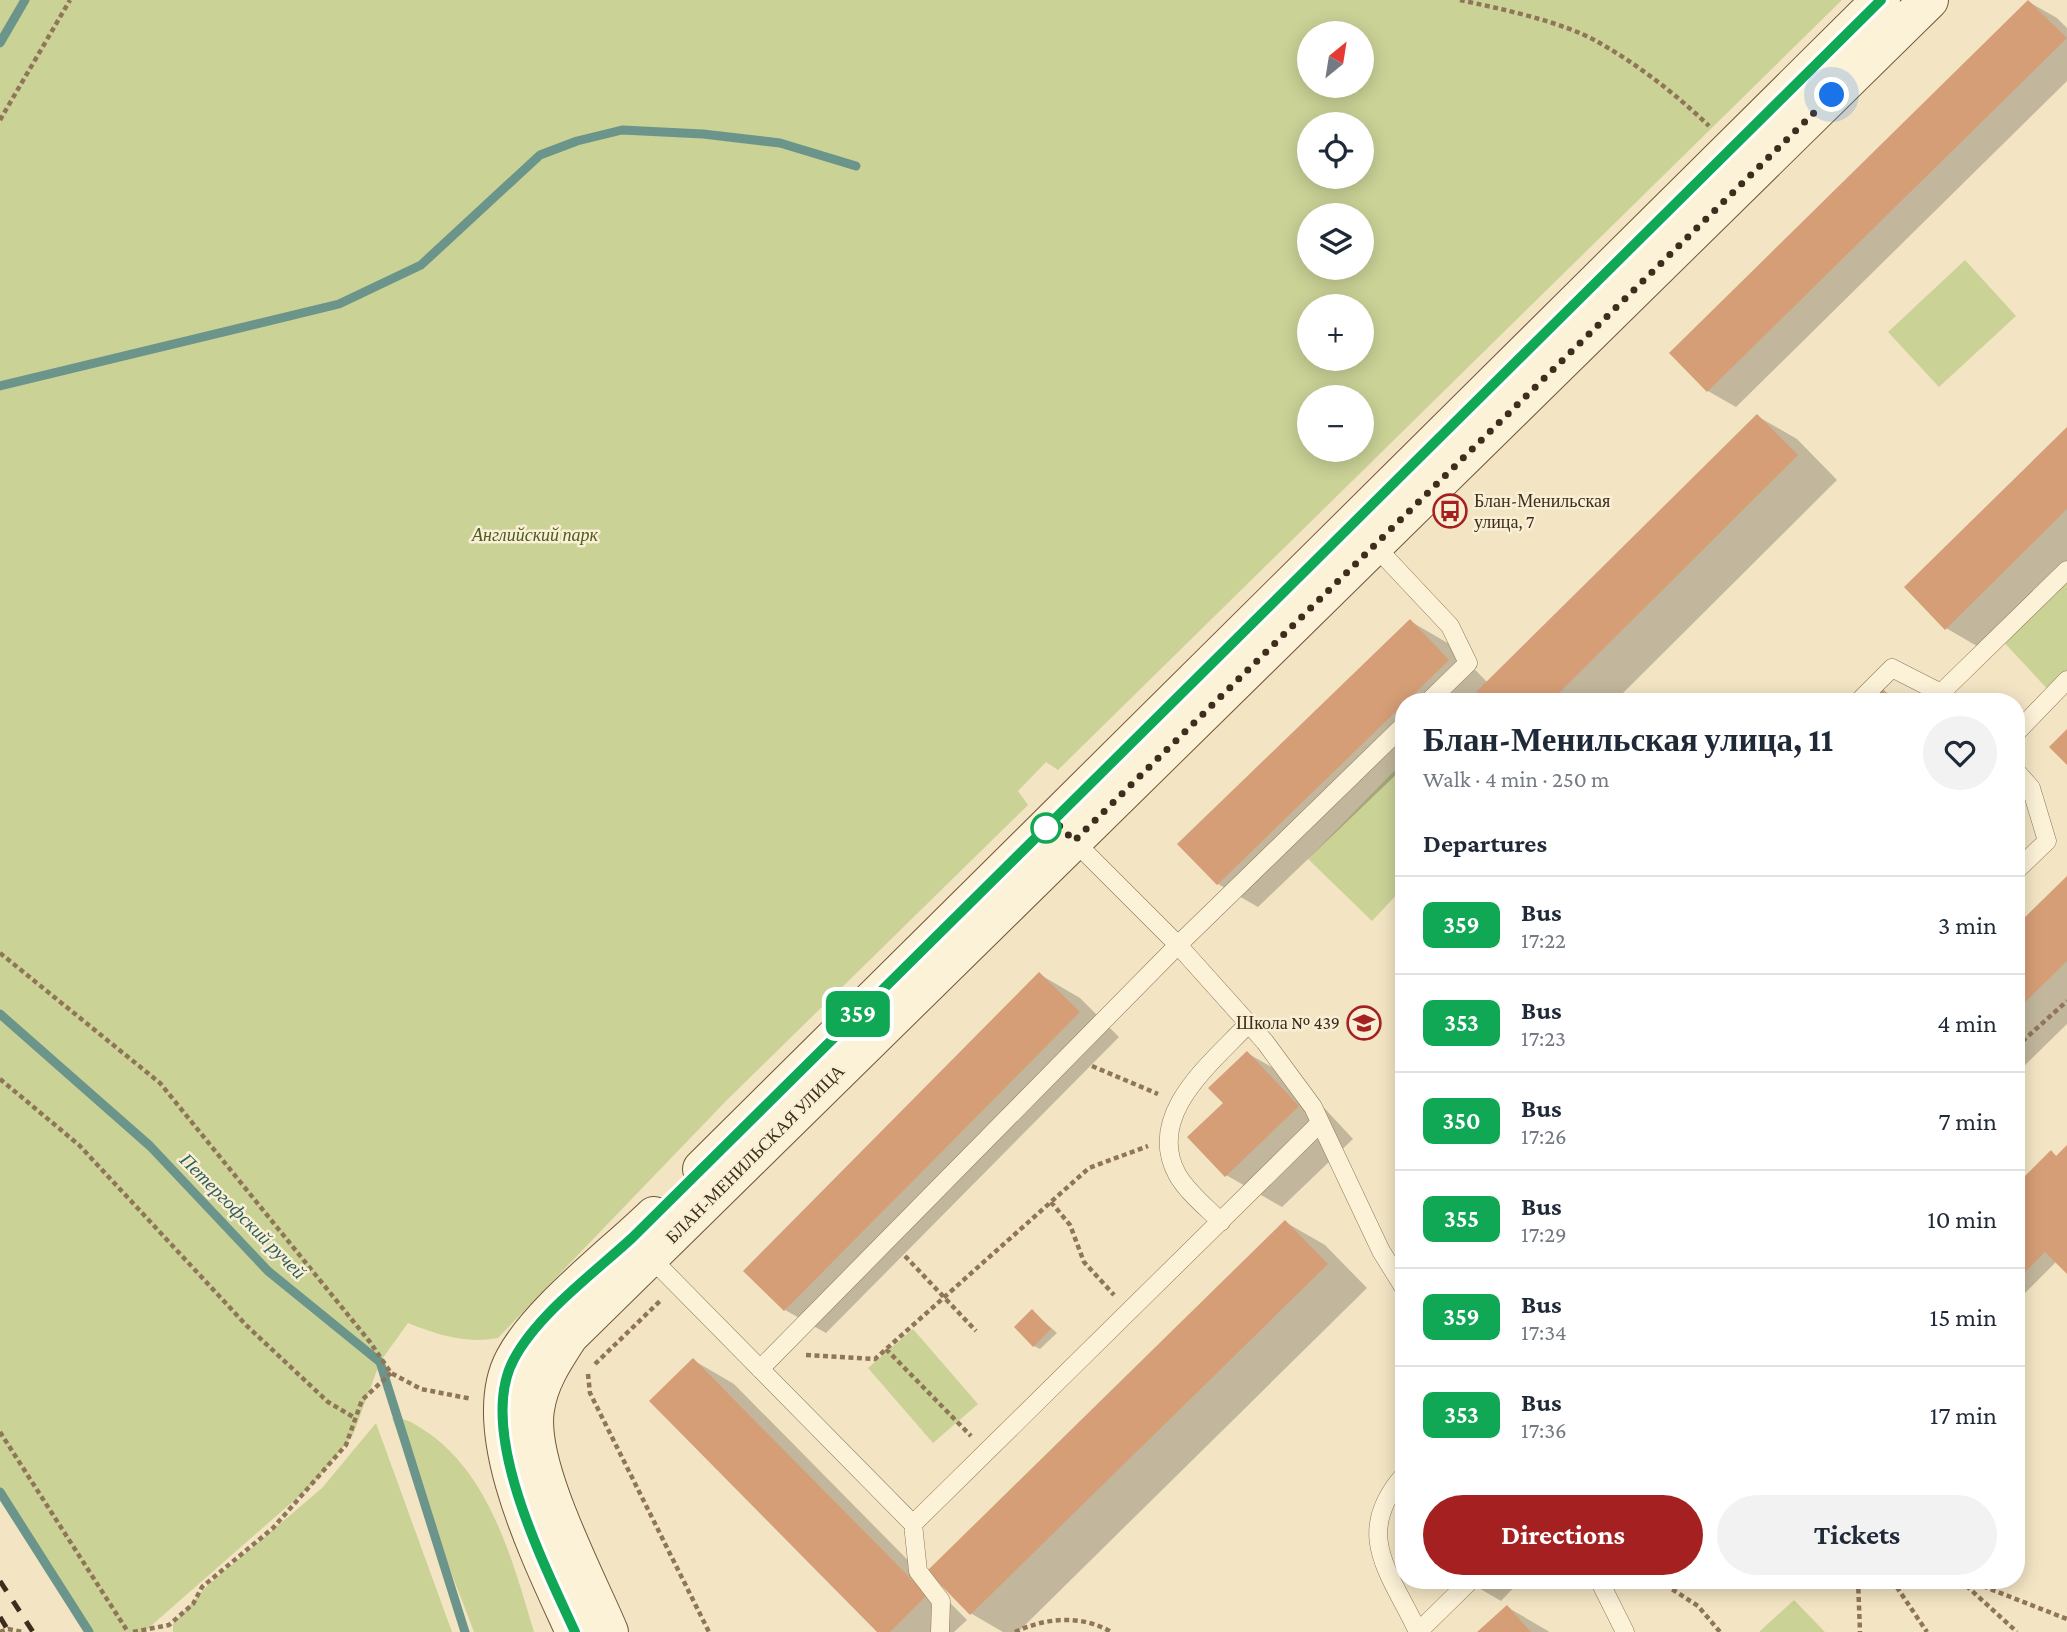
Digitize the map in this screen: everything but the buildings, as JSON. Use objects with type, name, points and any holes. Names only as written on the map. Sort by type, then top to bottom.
[{"type":"street","name":"БЛАН-МЕНИЛЬСКАЯ УЛИЦА","points":[[1364,535],[1731,149],[1881,0]]},
{"type":"street","name":"БЛАН-МЕНИЛЬСКАЯ УЛИЦА","points":[[519,1407],[547,1371],[569,1336],[641,1247],[1364,535],[1928,0]]},
{"type":"street","points":[[519,1407],[506,1448],[511,1475],[537,1549],[575,1632]]},
{"type":"street","points":[[519,1407],[534,1434],[547,1484],[609,1632]]},
{"type":"lane","points":[[1364,535],[1450,626],[1468,663],[1437,693]]},
{"type":"lane","points":[[1950,693],[2067,570]]},
{"type":"lane","points":[[1867,693],[1892,668],[1939,693]]},
{"type":"lane","points":[[2025,724],[2067,680]]},
{"type":"lane","points":[[760,1368],[1178,945],[1395,735]]},
{"type":"lane","points":[[2025,781],[2031,788],[2047,841],[2025,862]]},
{"type":"lane","points":[[1064,830],[1178,945],[1273,1052],[1313,1107],[1381,1251],[1395,1274]]},
{"type":"lane","points":[[1221,1222],[1177,1174],[1167,1139],[1177,1102],[1248,1024]]},
{"type":"lane","points":[[913,1524],[1320,1123]]},
{"type":"lane","points":[[641,1247],[913,1524],[918,1571],[941,1601],[940,1632]]},
{"type":"lane","points":[[1395,1485],[1375,1525],[1378,1549],[1395,1584]]},
{"type":"lane","points":[[1397,1589],[1418,1632],[1463,1589]]},
{"type":"lane","points":[[1604,1589],[1625,1632]]},
{"type":"path","points":[[0,120],[70,0]]},
{"type":"path","points":[[1460,0],[1513,11],[1596,41],[1656,81],[1731,149]]},
{"type":"path","points":[[0,953],[160,1083],[370,1342],[391,1373],[421,1389],[452,1397],[519,1407]]},
{"type":"path","points":[[2025,1039],[2067,1000]]},
{"type":"path","points":[[1069,1056],[1177,1102]]},
{"type":"path","points":[[0,1079],[79,1145],[247,1326],[328,1402],[355,1418]]},
{"type":"path","points":[[774,1354],[875,1359],[1089,1168],[1167,1139]]},
{"type":"path","points":[[1051,1202],[1070,1225],[1084,1262],[1129,1312]]},
{"type":"path","points":[[888,1239],[976,1331]]},
{"type":"path","points":[[677,1284],[597,1361],[586,1377],[590,1393],[709,1632]]},
{"type":"path","points":[[886,1349],[987,1452]]},
{"type":"path","points":[[0,1432],[131,1632],[169,1625],[193,1604],[202,1587],[273,1528],[346,1446],[362,1400],[391,1373]]},
{"type":"path","points":[[1672,1589],[1698,1606],[1720,1632]]},
{"type":"path","points":[[1858,1589],[1860,1632]]},
{"type":"path","points":[[1898,1589],[1927,1632]]},
{"type":"path","points":[[1970,1589],[2017,1632]]},
{"type":"path","points":[[1990,1589],[2067,1619]]},
{"type":"path","points":[[1014,1632],[1037,1622],[1060,1620],[1096,1623],[1111,1632]]},
{"type":"path","points":[[0,1632],[23,1632]]},
{"type":"green space","name":"Английский парк","points":[[0,0],[1842,0],[1374,460],[1374,385],[1297,385],[1297,462],[1372,462],[1058,770],[1046,762],[1018,791],[1028,805],[726,1101],[498,1338],[475,1340],[452,1337],[408,1323],[380,1362],[353,1435],[314,1483],[144,1632],[89,1632],[0,1492]]},
{"type":"green space","points":[[1965,260],[2016,316],[1939,387],[1888,332]]},
{"type":"green space","points":[[2067,570],[2067,680],[2053,695],[1999,637]]},
{"type":"green space","points":[[1395,770],[1395,897],[1372,921],[1308,859]]},
{"type":"green space","points":[[913,1329],[978,1404],[933,1443],[868,1368]]},
{"type":"green space","points":[[392,1418],[408,1421],[430,1434],[451,1453],[485,1498],[518,1578],[534,1632],[474,1632]]},
{"type":"green space","points":[[376,1423],[452,1632],[173,1632],[173,1624],[207,1586],[322,1488]]},
{"type":"green space","points":[[1794,1600],[1825,1632],[1759,1632]]},
{"type":"waterway","name":"Петергофский ручей","points":[[0,43],[25,0]]},
{"type":"waterway","points":[[0,386],[339,304],[421,265],[540,155],[577,141],[622,130],[703,134],[780,143],[856,166]]},
{"type":"waterway","name":"Петергофский ручей","points":[[0,1014],[150,1146],[268,1271],[380,1362],[465,1632]]},
{"type":"waterway","points":[[0,1492],[89,1632]]},
{"type":"railway","points":[[0,1581],[33,1632]]},
{"type":"railway","points":[[0,1617],[9,1632]]},
{"type":"bus line","name":"359","points":[[575,1632],[522,1510],[506,1448],[506,1380],[514,1359],[540,1324],[632,1238],[1881,0]]},
{"type":"place","name":"Блан-Менильская улица, 7","points":[[1450,511]]},
{"type":"place","name":"Школа № 439","points":[[1364,1023]]},
{"type":"route","points":[[1046,828],[1044,830],[1054,820],[1074,841],[1832,95]]}]
